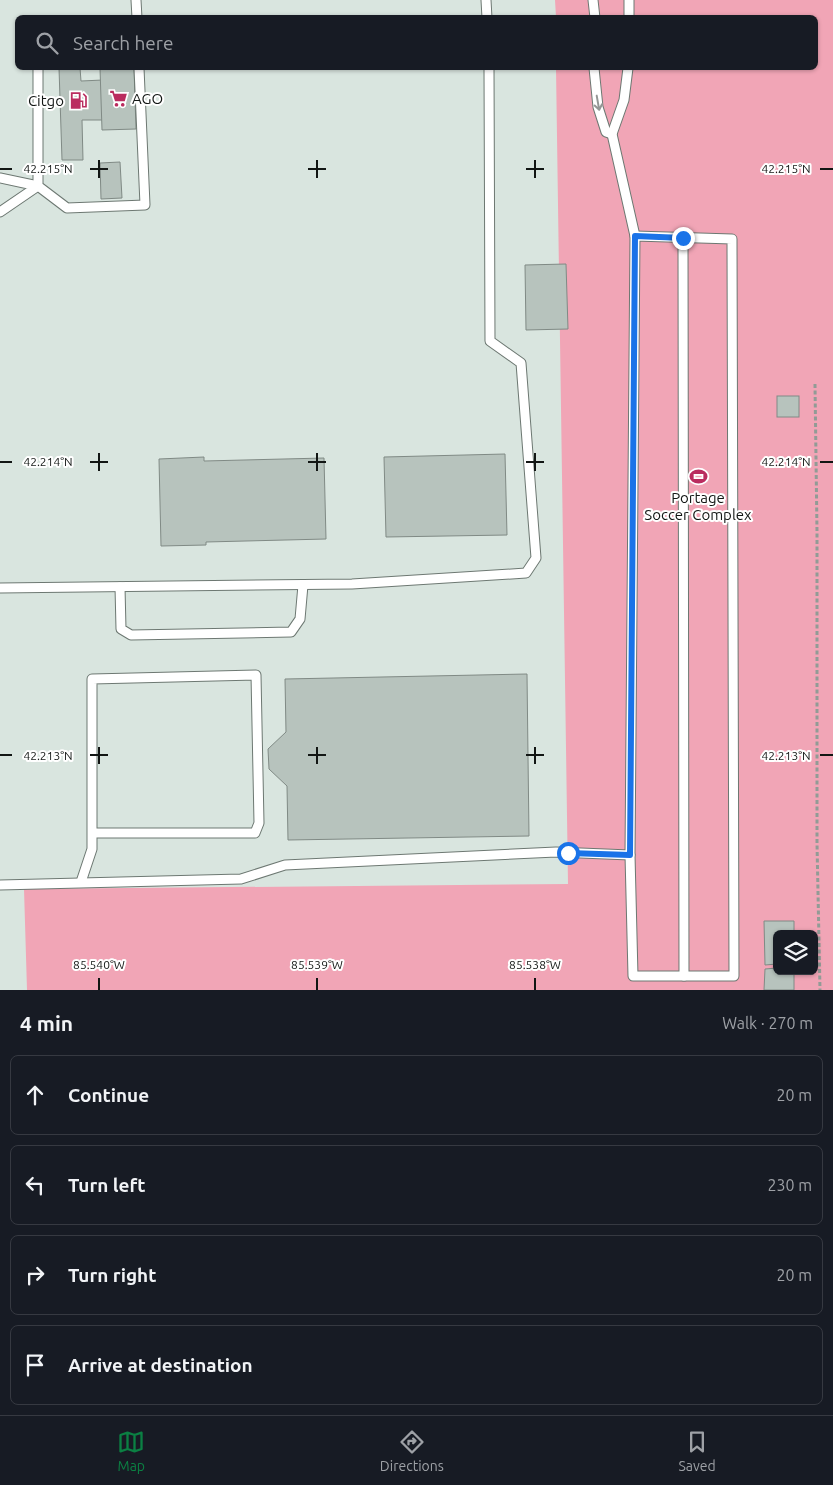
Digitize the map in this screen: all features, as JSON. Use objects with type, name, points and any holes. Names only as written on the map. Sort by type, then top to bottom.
[{"type":"lane","points":[[136,0],[137,15]]},
{"type":"lane","points":[[486,0],[487,15]]},
{"type":"lane","points":[[593,0],[595,15]]},
{"type":"lane","points":[[629,15],[630,0]]},
{"type":"lane","points":[[38,70],[38,186]]},
{"type":"lane","points":[[0,178],[38,186],[67,208],[145,205],[139,70]]},
{"type":"lane","points":[[0,588],[352,584],[526,573],[536,558],[535,527],[520,363],[490,341],[489,70]]},
{"type":"lane","points":[[594,70],[598,107],[606,132],[612,134]]},
{"type":"lane","points":[[628,70],[624,100],[612,134],[635,236],[630,855],[633,976],[734,976],[732,239],[635,236]]},
{"type":"lane","points":[[0,212],[38,186]]},
{"type":"lane","points":[[683,238],[684,976]]},
{"type":"lane","points":[[120,587],[121,629],[131,635],[291,632],[300,619],[303,585]]},
{"type":"lane","points":[[81,882],[92,849],[92,832],[92,679],[256,675],[259,823],[254,832],[92,832]]},
{"type":"lane","points":[[0,885],[241,879],[285,864],[556,852],[630,855]]},
{"type":"path","points":[[815,384],[817,843],[820,990]]},
{"type":"shaded area","name":"Portage Soccer Complex","points":[[555,0],[833,0],[833,990],[27,990],[24,889],[568,884],[556,70],[818,70],[818,15],[556,15]]},
{"type":"building","points":[[59,70],[80,70],[81,81],[103,80],[105,120],[82,120],[83,160],[62,160]]},
{"type":"building","points":[[100,70],[134,70],[136,129],[102,130]]},
{"type":"building","points":[[120,162],[122,198],[101,199],[100,163]]},
{"type":"building","points":[[566,264],[568,329],[526,330],[525,265]]},
{"type":"building","points":[[777,396],[799,396],[799,417],[777,417]]},
{"type":"building","points":[[505,454],[507,535],[386,537],[384,457]]},
{"type":"building","points":[[204,457],[204,461],[324,458],[326,539],[206,542],[206,545],[161,546],[159,459]]},
{"type":"building","points":[[527,674],[529,836],[288,840],[287,786],[269,769],[268,749],[286,732],[285,679]]},
{"type":"building","points":[[764,921],[794,921],[794,930],[773,930],[773,964],[765,965]]},
{"type":"building","points":[[773,968],[773,975],[794,975],[794,990],[764,990],[765,969]]},
{"type":"place","name":"AGO","points":[[118,98]]},
{"type":"place","name":"Citgo","points":[[78,100]]},
{"type":"place","name":"Portage Soccer Complex","points":[[698,476]]},
{"type":"route","points":[[568,853],[630,855],[635,236],[683,238]]}]
